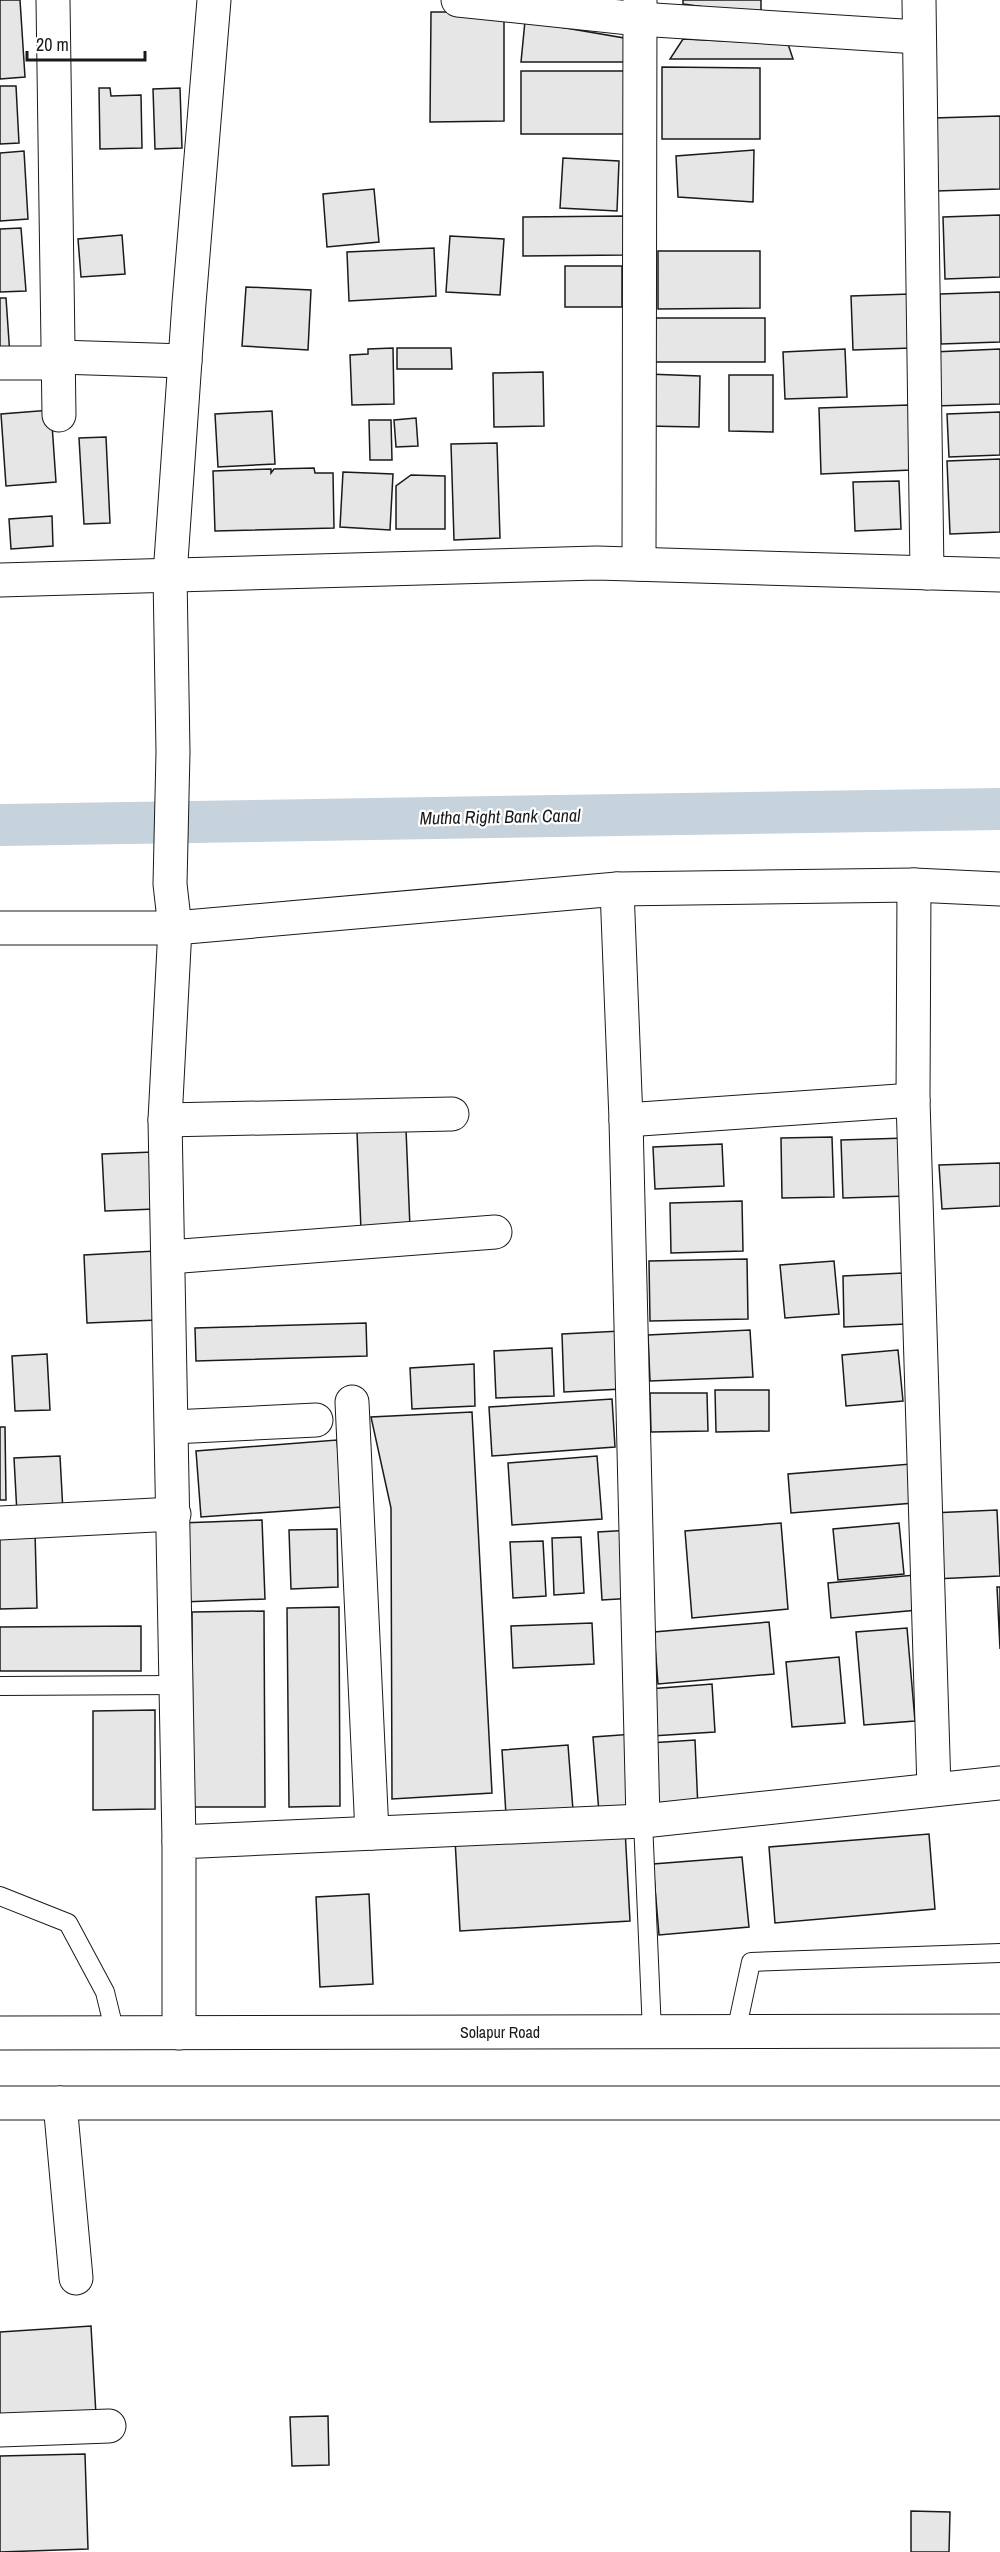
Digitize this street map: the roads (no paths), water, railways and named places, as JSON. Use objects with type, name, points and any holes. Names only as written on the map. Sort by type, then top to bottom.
[{"type":"main road","points":[[53,0],[59,415]]},
{"type":"main road","points":[[179,2033],[179,1842],[174,1514],[165,1120],[175,928],[170,884],[173,752],[170,575],[214,0]]},
{"type":"main road","points":[[458,0],[640,10],[918,37]]},
{"type":"main road","points":[[919,0],[927,573]]},
{"type":"main road","points":[[639,564],[640,10]]},
{"type":"main road","points":[[0,363],[59,360],[185,362]]},
{"type":"main road","points":[[0,580],[597,563],[1000,575]]},
{"type":"main road","points":[[0,928],[175,928],[617,889],[914,885],[1000,889]]},
{"type":"main road","points":[[914,885],[913,1100],[934,1789]]},
{"type":"main road","points":[[617,889],[626,1120],[643,1821]]},
{"type":"main road","points":[[626,1120],[913,1100]]},
{"type":"main road","points":[[165,1120],[452,1114]]},
{"type":"main road","points":[[168,1257],[495,1232]]},
{"type":"main road","points":[[352,1401],[372,1833]]},
{"type":"main road","points":[[172,1427],[316,1420]]},
{"type":"main road","points":[[0,1523],[174,1514]]},
{"type":"main road","points":[[179,1842],[643,1821],[1000,1783]]},
{"type":"main road","name":"Solapur Road","points":[[0,2033],[1000,2031]]},
{"type":"main road","points":[[0,2103],[1000,2103]]},
{"type":"main road","points":[[60,2103],[76,2278]]},
{"type":"main road","points":[[0,2430],[109,2426]]},
{"type":"lane","points":[[0,1686],[176,1685]]},
{"type":"lane","points":[[643,1821],[652,2032]]},
{"type":"lane","points":[[0,1896],[68,1923],[105,1992],[115,2033]]},
{"type":"lane","points":[[736,2032],[751,1962],[1000,1953]]},
{"type":"waterway","name":"Mutha Right Bank Canal","points":[[0,825],[1000,809]]}]
